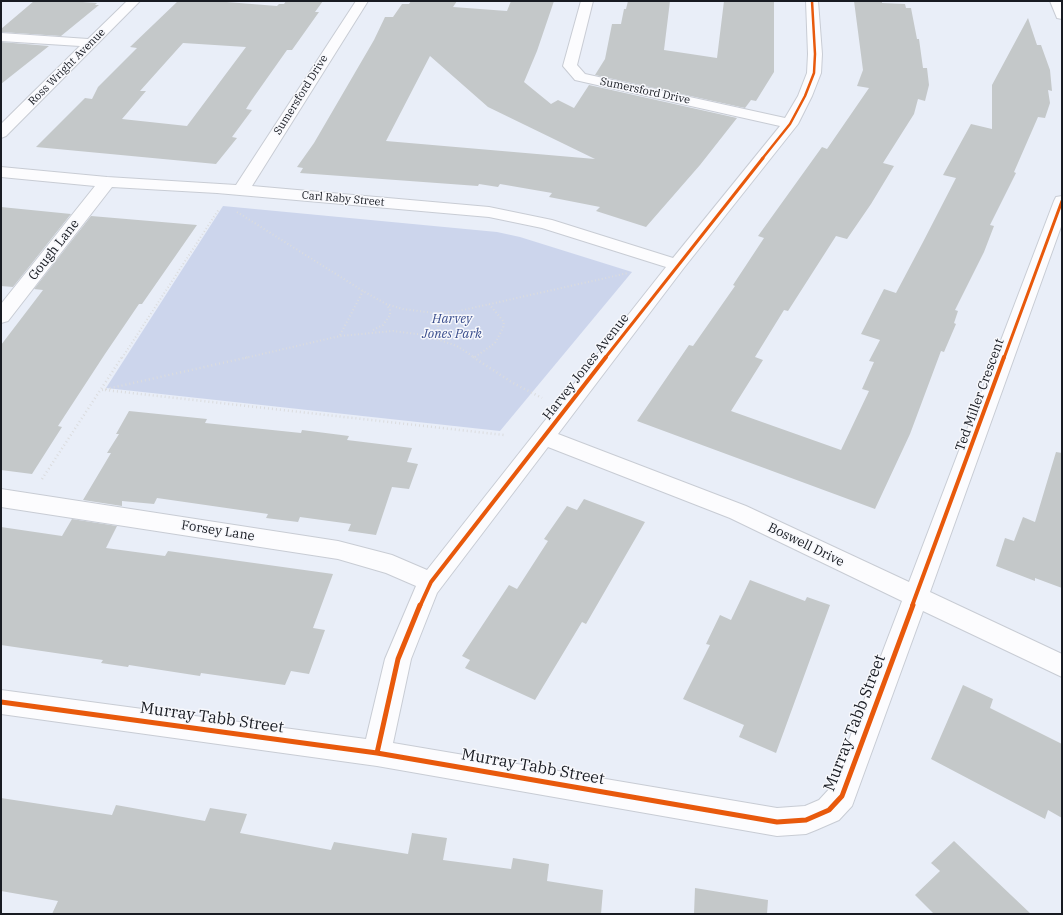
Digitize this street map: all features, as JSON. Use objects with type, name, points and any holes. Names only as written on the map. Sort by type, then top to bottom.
[{"type":"street","name":"Ross Wright Avenue","points":[[1,133],[134,1]]},
{"type":"street","name":"Sumersford Drive","points":[[241,190],[362,1]]},
{"type":"street","name":"Sumersford Drive","points":[[587,1],[570,66],[580,77],[622,85],[790,124]]},
{"type":"street","name":"Harvey Jones Avenue","points":[[377,753],[398,659],[426,590],[431,582],[790,124],[805,96],[814,73],[815,54],[812,1]]},
{"type":"street","points":[[1056,1],[1062,15]]},
{"type":"street","points":[[1,37],[90,43]]},
{"type":"street","name":"Carl Raby Street","points":[[1,172],[107,182],[241,190],[488,212],[546,224],[678,265]]},
{"type":"street","name":"Gough Lane","points":[[1,317],[107,182]]},
{"type":"street","name":"Ted Miller Crescent","points":[[916,597],[1062,200]]},
{"type":"street","name":"Boswell Drive","points":[[544,437],[738,512],[1062,666]]},
{"type":"street","name":"Forsey Lane","points":[[1,498],[338,550],[392,565],[431,582]]},
{"type":"street","name":"Murray Tabb Street","points":[[1,702],[377,753],[777,822],[806,820],[829,810],[842,796],[916,597]]},
{"type":"path","points":[[28,501],[222,205]]},
{"type":"path","points":[[235,210],[269,233],[386,304],[403,309],[434,313],[455,312]]},
{"type":"path","points":[[442,340],[438,336],[438,324],[445,316],[455,312],[630,273]]},
{"type":"path","points":[[340,336],[363,291]]},
{"type":"path","points":[[369,332],[383,325],[387,320],[390,315],[390,309],[386,304]]},
{"type":"path","points":[[475,357],[495,343],[503,328],[504,322],[489,304]]},
{"type":"path","points":[[102,390],[340,336],[369,332],[393,331],[425,335],[442,340],[475,357],[535,396],[568,407]]},
{"type":"path","points":[[102,390],[504,435]]},
{"type":"green space","name":"Harvey Jones Park","points":[[223,206],[497,232],[520,237],[632,272],[500,431],[106,388]]},
{"type":"building","points":[[34,1],[68,1],[97,3],[95,5],[99,5],[61,36],[1,32],[1,29]]},
{"type":"building","points":[[178,1],[214,1],[277,6],[279,4],[284,4],[286,1],[323,1],[315,12],[319,12],[292,50],[287,50],[251,101],[246,109],[252,110],[232,137],[237,138],[216,164],[36,147],[85,98],[92,99],[98,87],[137,48],[130,47]],"holes":[[[183,43],[246,47],[187,126],[122,119],[146,91],[140,91]]]},
{"type":"building","points":[[411,1],[457,1],[453,7],[507,11],[511,1],[554,1],[537,51],[524,82],[551,104],[558,100],[574,108],[589,85],[737,118],[700,165],[646,227],[596,211],[600,207],[549,197],[552,193],[500,184],[498,187],[479,184],[478,186],[300,173],[303,168],[297,167],[314,143],[374,40],[385,17],[393,17],[402,4],[409,4]],"holes":[[[430,56],[488,107],[595,159],[386,141]]]},
{"type":"building","points":[[628,1],[670,1],[664,50],[717,58],[724,1],[774,1],[774,72],[756,101],[751,100],[745,108],[595,75],[605,59],[612,24],[621,24],[624,9],[626,9]]},
{"type":"building","points":[[854,1],[882,1],[882,3],[905,4],[906,8],[911,8],[917,39],[919,39],[923,68],[927,68],[929,85],[925,101],[918,99],[914,114],[883,163],[894,166],[871,204],[847,239],[836,236],[788,311],[784,310],[755,357],[763,360],[731,411],[841,450],[869,391],[862,389],[874,362],[869,361],[880,340],[861,334],[884,289],[896,293],[923,242],[956,178],[943,175],[971,124],[992,129],[992,85],[1028,18],[1037,45],[1041,45],[1050,70],[1052,91],[1048,90],[1050,103],[1045,118],[1038,117],[1014,172],[1016,173],[990,225],[994,226],[984,252],[955,310],[958,311],[954,323],[956,324],[944,352],[941,351],[910,434],[875,509],[637,421],[689,345],[693,346],[735,286],[733,285],[764,238],[758,236],[822,147],[827,149],[869,88],[857,86],[863,70]]},
{"type":"building","points":[[1,42],[49,46],[1,84]]},
{"type":"building","points":[[1,207],[71,214],[13,287],[1,286]]},
{"type":"building","points":[[91,216],[197,225],[142,304],[139,304],[105,354],[58,426],[62,427],[32,474],[1,470],[1,345],[43,290],[34,289]]},
{"type":"building","points":[[129,411],[207,419],[205,423],[301,433],[302,430],[349,436],[347,440],[412,448],[407,462],[418,464],[409,489],[392,487],[376,535],[348,531],[351,524],[300,517],[298,522],[266,518],[268,514],[157,498],[154,504],[122,501],[122,506],[83,500],[111,453],[107,453],[119,434],[116,434]]},
{"type":"building","points":[[1056,452],[1062,453],[1062,588],[1035,578],[1035,581],[996,566],[1005,538],[1014,541],[1023,517],[1035,522]]},
{"type":"building","points":[[584,499],[645,522],[586,624],[582,622],[535,700],[465,668],[470,660],[462,656],[509,585],[517,589],[548,541],[544,539],[567,506],[577,510]]},
{"type":"building","points":[[72,519],[117,526],[106,548],[165,556],[168,551],[333,574],[313,628],[325,630],[309,674],[291,671],[285,685],[201,673],[200,676],[129,665],[128,667],[101,663],[103,660],[1,645],[1,527],[62,536]]},
{"type":"building","points":[[750,580],[805,601],[807,597],[830,605],[776,753],[739,737],[744,725],[683,699],[710,645],[706,644],[720,615],[731,620]]},
{"type":"building","points":[[963,685],[993,699],[990,708],[1062,744],[1062,818],[1048,810],[1045,819],[931,759]]},
{"type":"building","points":[[1,798],[112,815],[116,805],[205,821],[210,808],[247,814],[240,833],[331,850],[334,842],[408,854],[412,833],[447,838],[443,860],[511,869],[513,858],[549,864],[547,881],[603,890],[601,914],[52,914],[58,901],[1,891]]},
{"type":"building","points":[[954,841],[1031,914],[934,914],[915,895],[940,871],[931,863]]},
{"type":"building","points":[[695,888],[768,900],[767,914],[694,914]]},
{"type":"cycle path","points":[[377,753],[398,659],[426,590],[431,582],[677,265],[790,124],[805,96],[814,73],[815,54],[812,1]]},
{"type":"cycle path","points":[[1,702],[377,753],[777,822],[806,820],[829,810],[842,796],[1062,201]]}]
